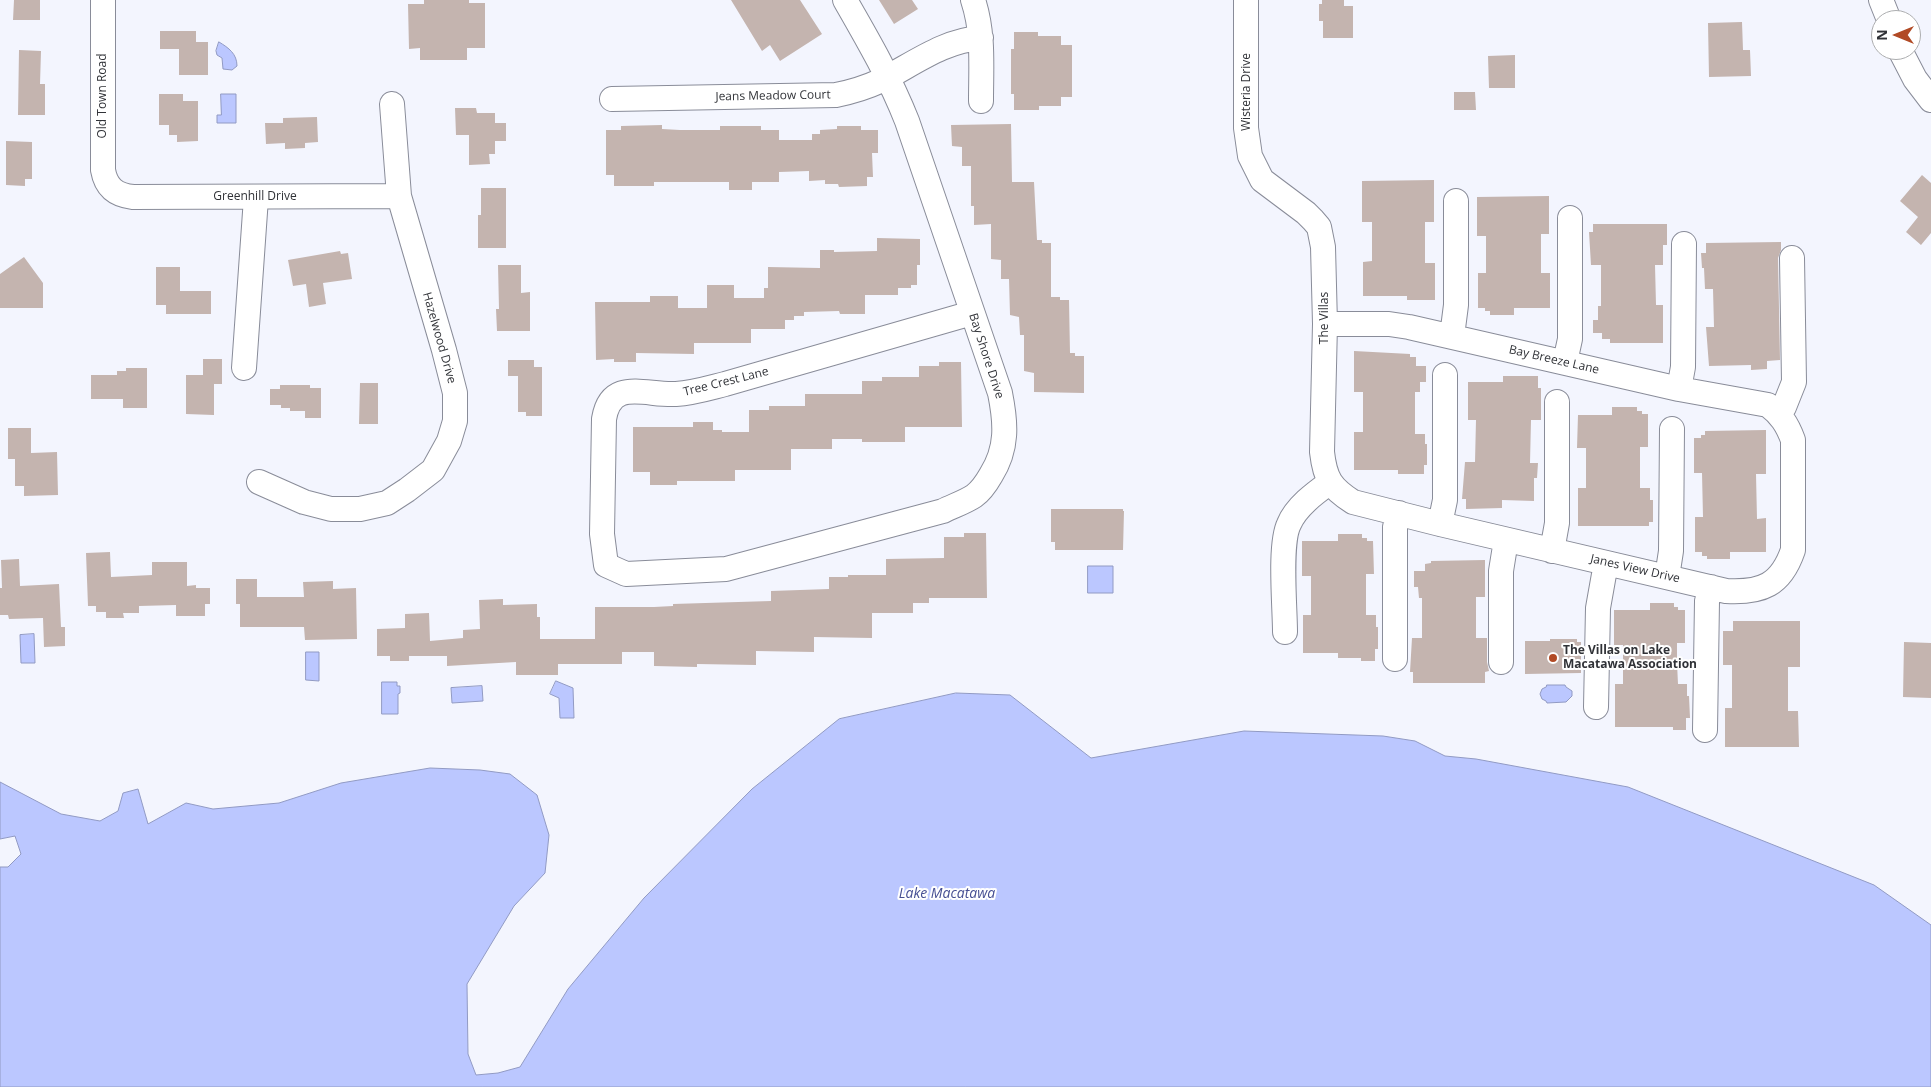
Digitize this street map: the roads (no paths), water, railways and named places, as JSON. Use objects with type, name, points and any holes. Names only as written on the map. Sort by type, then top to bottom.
[{"type":"street","name":"Old Town Road","points":[[103,0],[103,170],[105,181],[112,189]]},
{"type":"street","name":"Bay Shore Drive","points":[[606,565],[626,574],[726,570],[943,511],[975,495],[987,482],[996,467],[1004,445],[1005,428],[1000,393],[906,121],[879,59],[845,0]]},
{"type":"street","points":[[973,0],[979,17],[981,38],[981,101]]},
{"type":"street","name":"Wisteria Drive","points":[[1246,0],[1246,128],[1250,156],[1262,180]]},
{"type":"street","name":"Jeans Meadow Court","points":[[612,99],[836,95],[858,90],[888,77],[953,43],[981,38]]},
{"type":"street","points":[[1905,60],[1915,79],[1931,100]]},
{"type":"street","name":"Hazelwood Drive","points":[[259,482],[304,502],[331,509],[360,508],[387,503],[432,470],[449,441],[454,421],[455,393],[399,196],[392,104]]},
{"type":"street","name":"The Villas","points":[[1262,180],[1306,213],[1319,227],[1323,246],[1325,324],[1322,452],[1324,468],[1329,483]]},
{"type":"street","name":"Greenhill Drive","points":[[112,189],[118,194],[132,197],[399,196]]},
{"type":"street","points":[[244,368],[256,198]]},
{"type":"street","points":[[1452,336],[1456,305],[1456,201]]},
{"type":"street","points":[[1565,362],[1570,339],[1570,218]]},
{"type":"street","points":[[1679,389],[1683,367],[1684,244]]},
{"type":"street","points":[[1779,414],[1784,407],[1794,382],[1792,258]]},
{"type":"street","name":"Tree Crest Lane","points":[[606,565],[602,534],[604,419],[606,408],[611,399],[620,393],[632,392],[684,394],[972,313]]},
{"type":"street","name":"Bay Breeze Lane","points":[[1325,324],[1389,324],[1452,336],[1679,389],[1768,406],[1779,414]]},
{"type":"street","points":[[1440,524],[1445,500],[1445,375]]},
{"type":"street","points":[[1552,550],[1558,523],[1558,402]]},
{"type":"street","name":"Janes View Drive","points":[[1329,483],[1353,502],[1726,591],[1746,592],[1764,587],[1776,578],[1787,567],[1793,550],[1793,440],[1786,423],[1779,414]]},
{"type":"street","points":[[1667,577],[1671,551],[1672,429]]},
{"type":"street","points":[[1285,632],[1284,542],[1289,524],[1300,508],[1329,483]]},
{"type":"street","points":[[1395,659],[1395,527],[1399,513]]},
{"type":"street","points":[[1501,662],[1501,571],[1506,540]]},
{"type":"street","points":[[1596,707],[1598,608],[1606,563]]},
{"type":"street","points":[[1705,730],[1708,601],[1711,587]]},
{"type":"water","points":[[219,42],[229,49],[236,58],[237,66],[232,70],[223,69],[222,58],[217,55],[216,51]]},
{"type":"water","points":[[221,94],[236,94],[236,123],[217,123],[217,115],[221,115]]},
{"type":"water","points":[[1088,566],[1113,566],[1113,593],[1088,593]]},
{"type":"water","points":[[34,634],[35,663],[21,663],[20,635]]},
{"type":"water","points":[[306,652],[319,652],[319,681],[306,680]]},
{"type":"water","points":[[556,681],[573,688],[574,718],[560,718],[559,698],[550,694]]},
{"type":"water","points":[[382,682],[397,682],[397,686],[400,686],[398,714],[382,714]]},
{"type":"water","points":[[1547,685],[1565,685],[1572,691],[1572,696],[1566,702],[1547,703],[1540,694]]},
{"type":"water","points":[[482,686],[483,701],[452,703],[451,688]]},
{"type":"water","name":"Lake Macatawa","points":[[956,693],[1010,695],[1091,758],[1244,731],[1383,736],[1415,741],[1445,756],[1476,759],[1628,787],[1874,885],[1931,925],[1931,1087],[0,1087],[0,867],[8,867],[21,854],[15,836],[0,839],[0,782],[61,814],[100,821],[118,811],[123,793],[138,789],[148,824],[186,803],[213,809],[279,803],[341,783],[430,768],[480,770],[510,774],[537,795],[549,835],[545,873],[514,906],[467,984],[468,1054],[476,1075],[498,1073],[520,1067],[568,989],[593,959],[644,898],[752,789],[839,719]]},
{"type":"place","name":"The Villas on Lake Macatawa Association","points":[[1553,658]]}]
